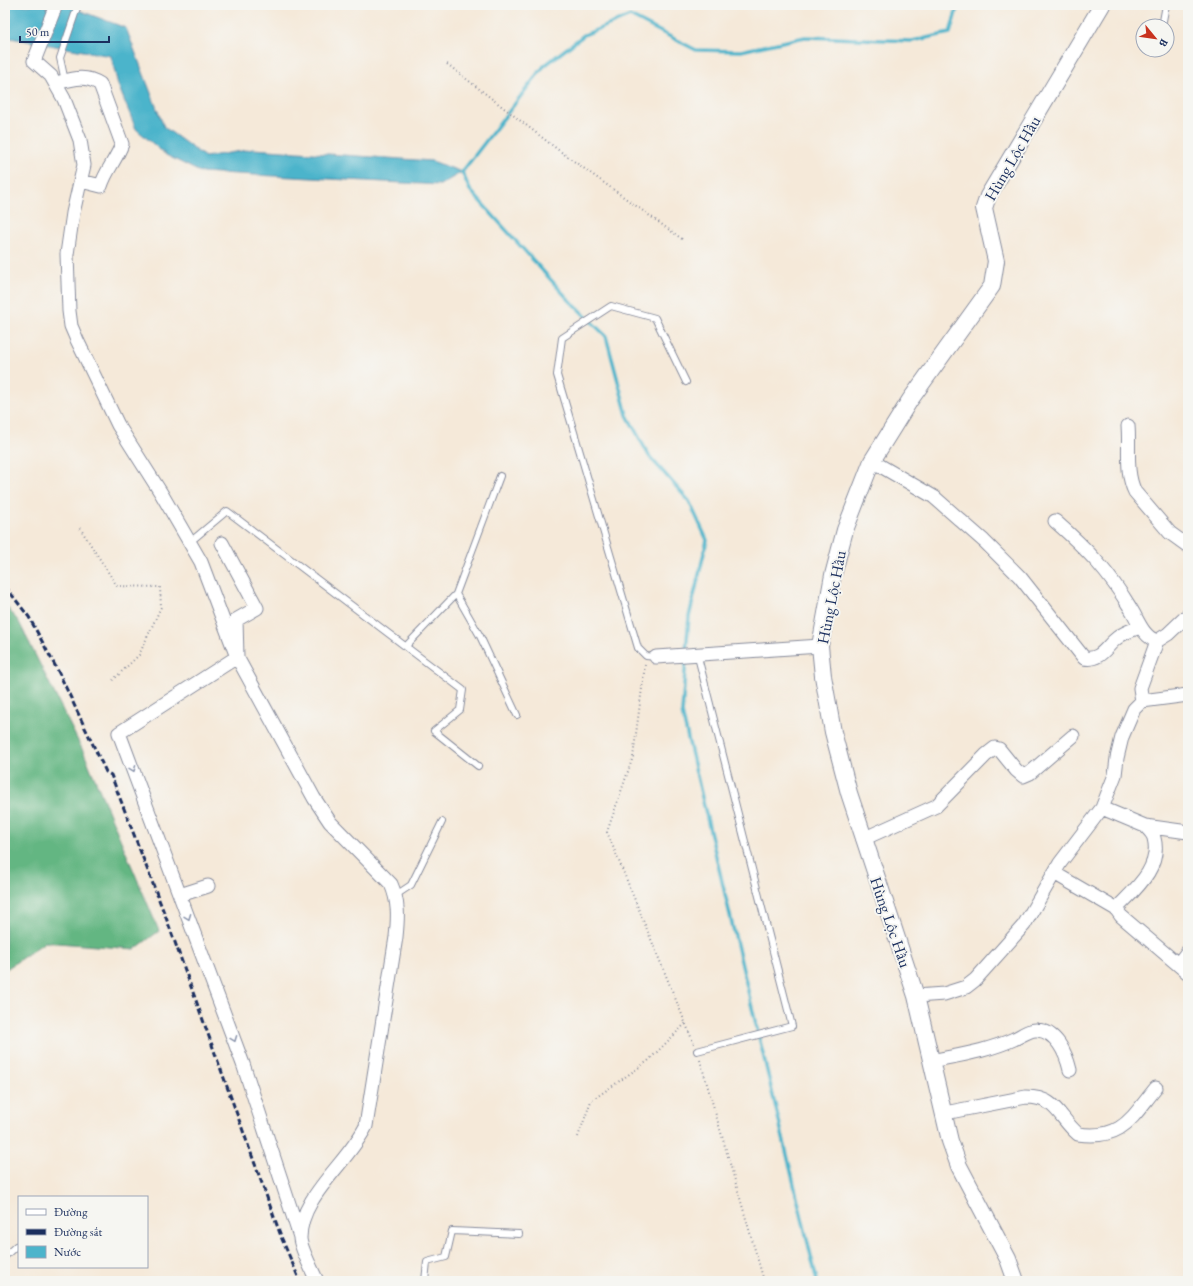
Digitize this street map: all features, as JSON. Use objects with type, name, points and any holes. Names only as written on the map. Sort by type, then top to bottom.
[{"type":"street","points":[[56,5],[34,61],[60,82],[64,99],[80,140],[84,165],[73,213],[67,254],[67,299],[71,326],[118,425],[201,562],[237,658],[310,791],[330,822],[391,884],[396,896],[398,920],[396,937],[366,1126],[351,1151],[311,1201],[304,1217],[300,1239]]},
{"type":"street","name":"Hùng Lộc Hầu","points":[[1016,1281],[1008,1260],[959,1166],[950,1141],[945,1112],[931,1061],[916,996],[863,839],[832,732],[820,646],[833,575],[845,530],[872,461],[910,400],[992,286],[996,261],[984,208],[988,196],[1102,5]]},
{"type":"street","points":[[60,82],[81,77],[92,79],[100,84],[122,144],[116,159],[105,173],[101,186],[81,181]]},
{"type":"street","points":[[1128,426],[1130,475],[1135,492],[1170,533],[1188,546]]},
{"type":"street","points":[[872,461],[934,497],[984,541],[1020,577],[1084,658],[1091,659],[1100,656],[1116,638],[1125,632],[1140,627]]},
{"type":"street","points":[[1055,521],[1097,560],[1127,603],[1140,627],[1152,639],[1157,641]]},
{"type":"street","points":[[222,544],[257,608],[236,620],[237,658]]},
{"type":"street","points":[[1142,701],[1140,688],[1157,641],[1168,634],[1188,615]]},
{"type":"street","points":[[651,657],[820,646]]},
{"type":"street","points":[[237,658],[119,733],[243,1064],[300,1239],[317,1281]]},
{"type":"street","points":[[916,996],[957,991],[975,980],[1024,925],[1054,873],[1102,808],[1115,775],[1122,737],[1134,710],[1142,701],[1188,695]]},
{"type":"street","points":[[863,839],[936,806],[986,755],[995,748],[999,749],[1016,770],[1023,776],[1030,773],[1073,736]]},
{"type":"street","points":[[1102,808],[1145,826],[1188,832]]},
{"type":"street","points":[[1116,909],[1144,880],[1155,859],[1154,837],[1145,826]]},
{"type":"street","points":[[1054,873],[1116,909],[1121,916],[1188,973]]},
{"type":"street","points":[[180,895],[208,886]]},
{"type":"street","points":[[1178,964],[1188,951]]},
{"type":"street","points":[[931,1061],[993,1048],[1035,1029],[1043,1031],[1053,1037],[1064,1052],[1070,1070]]},
{"type":"street","points":[[945,1112],[1026,1097],[1035,1097],[1046,1100],[1057,1109],[1078,1134],[1102,1135],[1126,1125],[1156,1088]]},
{"type":"lane","points":[[60,82],[60,58],[78,5]]},
{"type":"lane","points":[[1164,18],[1166,5]]},
{"type":"lane","points":[[651,657],[638,648],[557,375],[562,338],[611,306],[654,318],[686,382]]},
{"type":"lane","points":[[406,646],[456,594],[500,476]]},
{"type":"lane","points":[[190,542],[227,511],[463,690],[460,710],[434,731],[478,766]]},
{"type":"lane","points":[[456,594],[480,636],[517,715]]},
{"type":"lane","points":[[697,653],[792,1026],[697,1051]]},
{"type":"lane","points":[[396,896],[411,885],[442,822]]},
{"type":"lane","points":[[425,1281],[427,1262],[446,1257],[452,1231],[519,1234]]},
{"type":"lane","points":[[5,1256],[16,1246]]},
{"type":"path","points":[[447,64],[557,149],[682,240]]},
{"type":"path","points":[[80,528],[117,586],[160,587],[161,607],[139,655],[113,680]]},
{"type":"path","points":[[651,657],[633,757],[607,832],[697,1051],[764,1281]]},
{"type":"path","points":[[578,1138],[591,1101],[648,1061],[686,1024]]},
{"type":"green space","points":[[5,605],[19,622],[84,753],[159,931],[135,949],[45,942],[5,970]]},
{"type":"water","points":[[5,5],[65,5],[126,28],[164,127],[205,157],[253,149],[432,161],[462,172],[440,185],[200,172],[166,155],[136,129],[118,85],[111,56],[5,37]]},
{"type":"waterway","points":[[462,172],[544,66],[584,35],[630,16],[696,50],[741,51],[805,37],[912,41],[950,33],[958,5]]},
{"type":"waterway","points":[[462,172],[470,190],[569,300],[606,336],[627,415],[649,456],[689,501],[707,540],[689,617],[686,652]]},
{"type":"waterway","points":[[686,658],[682,713],[817,1281]]},
{"type":"railway","points":[[5,586],[29,617],[59,673],[106,772],[111,775],[168,923],[282,1239],[300,1281]]}]
